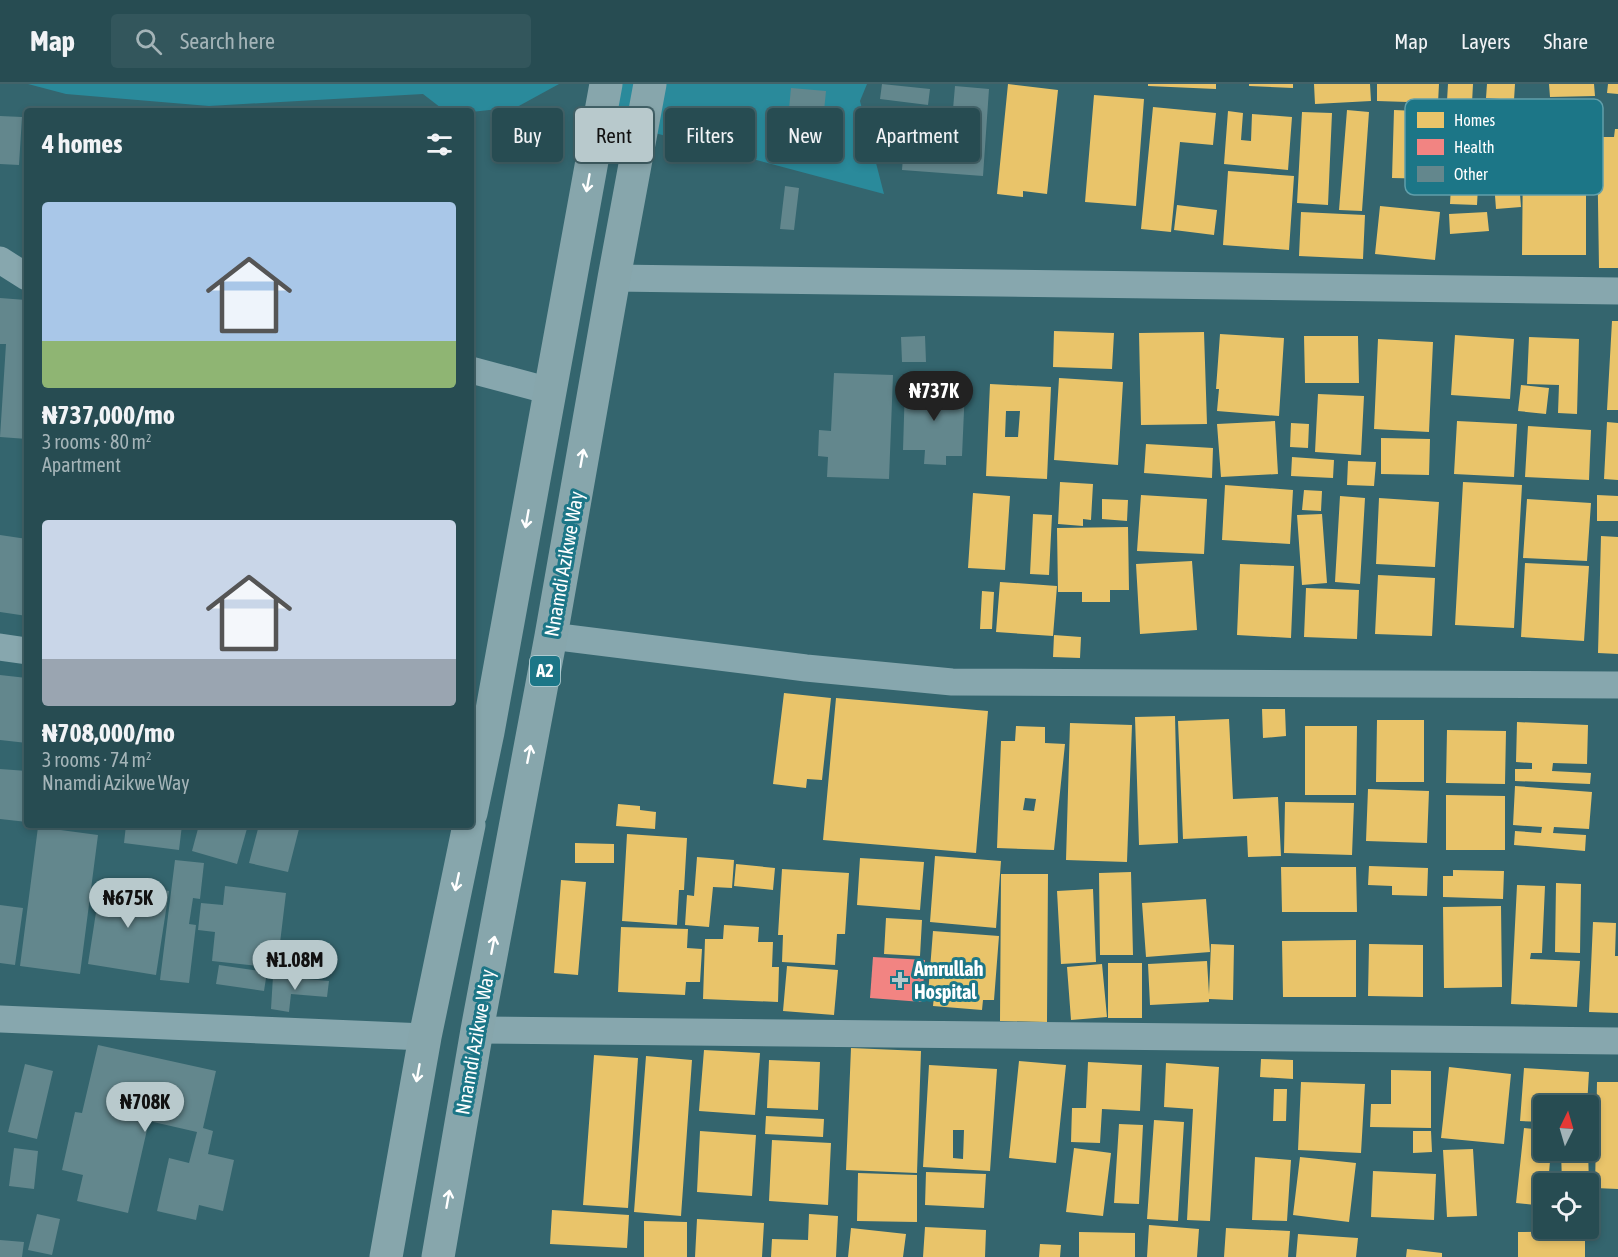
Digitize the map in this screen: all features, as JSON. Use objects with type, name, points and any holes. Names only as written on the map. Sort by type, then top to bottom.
[{"type":"highway","name":"A2","points":[[474,782],[479,731],[550,391],[606,84]]},
{"type":"highway","name":"Nnamdi Azikwe Way","points":[[438,1257],[477,1030],[551,636],[650,84]]},
{"type":"highway","points":[[386,1257],[425,1037],[467,828]]},
{"type":"street","points":[[0,260],[24,275]]},
{"type":"street","points":[[614,278],[1618,291]]},
{"type":"street","points":[[474,371],[550,391]]},
{"type":"street","points":[[551,636],[806,668],[952,682],[1618,685]]},
{"type":"street","points":[[0,647],[24,651]]},
{"type":"street","points":[[0,1019],[425,1037]]},
{"type":"street","points":[[477,1030],[1618,1041]]},
{"type":"shaded area","points":[[28,84],[559,84],[517,107],[474,112],[474,108],[441,108],[423,94],[209,106],[66,94]]},
{"type":"shaded area","points":[[599,84],[867,84],[860,101],[862,108],[855,108],[855,162],[876,162],[884,194],[755,160],[755,108],[665,108],[665,136],[653,133],[653,108],[601,108]]},
{"type":"building: Homes","points":[[1008,84],[1058,90],[1047,194],[1023,191],[1023,197],[997,194]]},
{"type":"building: Homes","points":[[1148,84],[1216,84],[1216,89],[1148,86]]},
{"type":"building: Homes","points":[[1249,84],[1293,84],[1293,88],[1249,86]]},
{"type":"building: Homes","points":[[1314,84],[1370,84],[1371,101],[1315,104]]},
{"type":"building: Homes","points":[[1377,84],[1439,84],[1438,99],[1405,99],[1405,102],[1377,101]]},
{"type":"building: Homes","points":[[1448,84],[1473,84],[1472,99],[1447,99]]},
{"type":"building: Homes","points":[[1487,84],[1515,84],[1514,99],[1486,98]]},
{"type":"building: Homes","points":[[1549,84],[1594,84],[1595,96],[1550,97]]},
{"type":"building: Homes","points":[[1608,84],[1618,84],[1618,94],[1607,93]]},
{"type":"building: Homes","points":[[1094,95],[1144,99],[1136,206],[1085,202]]},
{"type":"building: Homes","points":[[1153,107],[1216,113],[1213,145],[1180,142],[1171,232],[1141,229]]},
{"type":"building: Homes","points":[[1347,110],[1369,112],[1362,211],[1339,210]]},
{"type":"building: Homes","points":[[1394,110],[1405,110],[1405,178],[1392,178]]},
{"type":"building: Homes","points":[[1228,111],[1243,113],[1241,140],[1251,141],[1252,114],[1292,117],[1288,170],[1224,164]]},
{"type":"building: Homes","points":[[1302,112],[1332,113],[1328,205],[1297,203]]},
{"type":"building: Homes","points":[[1615,129],[1618,129],[1618,268],[1599,268],[1598,195],[1603,195],[1603,137],[1614,137]]},
{"type":"building: Homes","points":[[1228,171],[1294,176],[1289,250],[1223,245]]},
{"type":"building: Homes","points":[[1450,195],[1478,195],[1477,205],[1450,204]]},
{"type":"building: Homes","points":[[1495,195],[1520,195],[1521,207],[1496,209]]},
{"type":"building: Homes","points":[[1523,195],[1586,195],[1586,255],[1522,255]]},
{"type":"building: Homes","points":[[1177,205],[1217,210],[1214,235],[1174,230]]},
{"type":"building: Homes","points":[[1380,206],[1440,212],[1435,260],[1375,254]]},
{"type":"building: Homes","points":[[1301,212],[1365,215],[1363,259],[1299,256]]},
{"type":"building: Homes","points":[[1487,212],[1489,231],[1450,234],[1449,214]]},
{"type":"building: Homes","points":[[1612,321],[1618,321],[1618,410],[1607,410]]},
{"type":"building: Homes","points":[[1054,331],[1114,333],[1112,369],[1053,367]]},
{"type":"building: Homes","points":[[1204,332],[1207,424],[1141,425],[1139,333]]},
{"type":"building: Homes","points":[[1220,334],[1284,338],[1279,416],[1217,411],[1219,389],[1216,389]]},
{"type":"building: Homes","points":[[1455,335],[1514,339],[1510,399],[1451,395]]},
{"type":"building: Homes","points":[[1304,336],[1358,336],[1359,383],[1305,383]]},
{"type":"building: Homes","points":[[1529,337],[1579,339],[1577,414],[1558,413],[1559,385],[1527,384]]},
{"type":"building: Homes","points":[[1378,339],[1433,342],[1429,432],[1374,429]]},
{"type":"building: Homes","points":[[1059,378],[1123,382],[1118,465],[1054,460]]},
{"type":"building: Homes","points":[[990,384],[1051,387],[1047,479],[986,476]],"holes":[[[1006,411],[1020,411],[1018,437],[1005,437]]]},
{"type":"building: Homes","points":[[1521,385],[1549,388],[1546,414],[1518,411]]},
{"type":"building: Homes","points":[[1318,394],[1364,396],[1361,455],[1315,452]]},
{"type":"building: Homes","points":[[1275,421],[1278,474],[1221,477],[1217,424]]},
{"type":"building: Homes","points":[[1457,421],[1517,424],[1514,477],[1454,474]]},
{"type":"building: Homes","points":[[1607,422],[1618,423],[1618,480],[1604,479]]},
{"type":"building: Homes","points":[[1291,423],[1309,424],[1308,448],[1290,447]]},
{"type":"building: Homes","points":[[1528,426],[1591,430],[1589,480],[1525,477]]},
{"type":"building: Homes","points":[[1381,438],[1430,439],[1429,475],[1381,474]]},
{"type":"building: Homes","points":[[1146,444],[1213,448],[1212,478],[1144,473]]},
{"type":"building: Homes","points":[[1292,457],[1334,460],[1333,478],[1291,476]]},
{"type":"building: Homes","points":[[1348,461],[1376,462],[1374,486],[1347,485]]},
{"type":"building: Homes","points":[[1060,482],[1093,484],[1091,520],[1083,519],[1083,526],[1058,524]]},
{"type":"building: Homes","points":[[1463,482],[1522,485],[1514,628],[1455,625]]},
{"type":"building: Homes","points":[[1225,485],[1293,490],[1290,544],[1222,540]]},
{"type":"building: Homes","points":[[1304,490],[1322,491],[1321,511],[1302,510]]},
{"type":"building: Homes","points":[[973,493],[1010,496],[1005,570],[968,568]]},
{"type":"building: Homes","points":[[1141,495],[1207,499],[1204,554],[1137,551]]},
{"type":"building: Homes","points":[[1597,495],[1618,496],[1618,521],[1597,521]]},
{"type":"building: Homes","points":[[1340,496],[1365,498],[1360,584],[1335,582]]},
{"type":"building: Homes","points":[[1379,498],[1439,502],[1435,567],[1376,564]]},
{"type":"building: Homes","points":[[1102,499],[1128,500],[1127,521],[1102,519]]},
{"type":"building: Homes","points":[[1527,499],[1591,503],[1587,561],[1523,558]]},
{"type":"building: Homes","points":[[1033,514],[1052,515],[1049,575],[1030,574]]},
{"type":"building: Homes","points":[[1322,514],[1327,583],[1302,585],[1297,515]]},
{"type":"building: Homes","points":[[1128,527],[1129,590],[1110,590],[1110,602],[1082,602],[1082,592],[1058,592],[1057,528]]},
{"type":"building: Homes","points":[[1601,536],[1618,537],[1618,654],[1598,653]]},
{"type":"building: Homes","points":[[1192,561],[1197,630],[1140,634],[1136,564]]},
{"type":"building: Homes","points":[[1525,563],[1589,566],[1584,641],[1521,637]]},
{"type":"building: Homes","points":[[1240,564],[1294,566],[1291,638],[1237,635]]},
{"type":"building: Homes","points":[[1378,575],[1435,578],[1432,636],[1375,634]]},
{"type":"building: Homes","points":[[1000,582],[1057,586],[1053,636],[996,632]]},
{"type":"building: Homes","points":[[1306,588],[1359,590],[1357,639],[1304,637]]},
{"type":"building: Homes","points":[[982,591],[994,592],[992,629],[980,629]]},
{"type":"building: Homes","points":[[1054,635],[1081,637],[1080,658],[1053,657]]},
{"type":"building: Homes","points":[[784,693],[831,698],[822,780],[807,779],[806,788],[773,784]]},
{"type":"building: Homes","points":[[836,698],[988,711],[976,853],[823,840]]},
{"type":"building: Homes","points":[[1262,709],[1285,709],[1286,736],[1263,738]]},
{"type":"building: Homes","points":[[1175,716],[1178,843],[1139,845],[1135,717]]},
{"type":"building: Homes","points":[[1229,719],[1233,799],[1278,797],[1281,856],[1248,857],[1247,836],[1183,839],[1178,721]]},
{"type":"building: Homes","points":[[1377,720],[1424,720],[1424,782],[1376,782]]},
{"type":"building: Homes","points":[[1517,722],[1588,725],[1587,764],[1553,763],[1552,771],[1591,773],[1590,784],[1515,781],[1515,769],[1532,769],[1532,763],[1516,762]]},
{"type":"building: Homes","points":[[1070,723],[1132,725],[1127,862],[1066,860]]},
{"type":"building: Homes","points":[[1016,726],[1045,727],[1045,743],[1065,744],[1054,850],[997,848],[1001,741],[1015,741]],"holes":[[[1025,798],[1036,799],[1034,811],[1023,810]]]},
{"type":"building: Homes","points":[[1305,726],[1357,726],[1356,795],[1305,795]]},
{"type":"building: Homes","points":[[1447,730],[1506,731],[1505,784],[1446,783]]},
{"type":"building: Homes","points":[[1515,786],[1592,792],[1589,829],[1554,827],[1553,833],[1586,835],[1585,851],[1514,845],[1515,831],[1541,833],[1542,827],[1513,825]]},
{"type":"building: Homes","points":[[1368,789],[1429,791],[1427,843],[1366,841]]},
{"type":"building: Homes","points":[[1446,795],[1505,796],[1505,850],[1446,850]]},
{"type":"building: Homes","points":[[1285,802],[1354,803],[1352,855],[1284,853]]},
{"type":"building: Homes","points":[[618,804],[640,806],[640,810],[656,812],[655,829],[616,826]]},
{"type":"building: Homes","points":[[627,834],[687,838],[684,890],[679,890],[677,925],[622,921]]},
{"type":"building: Homes","points":[[575,843],[614,844],[614,863],[575,863]]},
{"type":"building: Homes","points":[[935,856],[1001,861],[996,928],[930,922]]},
{"type":"building: Homes","points":[[697,857],[734,860],[732,888],[713,887],[709,927],[685,925],[687,895],[694,896]]},
{"type":"building: Homes","points":[[860,858],[924,862],[920,910],[857,905]]},
{"type":"building: Homes","points":[[736,864],[775,868],[773,890],[734,886]]},
{"type":"building: Homes","points":[[1369,866],[1428,868],[1427,896],[1392,895],[1392,886],[1368,885]]},
{"type":"building: Homes","points":[[1281,867],[1356,867],[1357,912],[1282,912]]},
{"type":"building: Homes","points":[[782,869],[849,873],[845,934],[837,934],[835,965],[782,962],[783,935],[778,935]]},
{"type":"building: Homes","points":[[1453,870],[1504,871],[1503,899],[1443,897],[1443,876],[1453,876]]},
{"type":"building: Homes","points":[[1131,872],[1133,955],[1100,955],[1099,873]]},
{"type":"building: Homes","points":[[1001,874],[1048,874],[1047,1022],[1000,1021]]},
{"type":"building: Homes","points":[[561,880],[586,882],[578,975],[554,973]]},
{"type":"building: Homes","points":[[1556,883],[1581,884],[1580,953],[1555,952]]},
{"type":"building: Homes","points":[[1517,885],[1545,886],[1542,953],[1531,953],[1530,959],[1580,961],[1577,1007],[1511,1004]]},
{"type":"building: Homes","points":[[1093,889],[1096,962],[1061,964],[1057,891]]},
{"type":"building: Homes","points":[[1206,899],[1210,952],[1146,957],[1142,903]]},
{"type":"building: Homes","points":[[1501,906],[1502,987],[1444,988],[1443,907]]},
{"type":"building: Homes","points":[[886,918],[922,920],[920,956],[884,954]]},
{"type":"building: Homes","points":[[1593,922],[1616,923],[1618,1013],[1589,1012]]},
{"type":"building: Homes","points":[[724,925],[759,927],[758,942],[773,942],[772,967],[779,967],[778,1002],[703,999],[705,939],[723,939]]},
{"type":"building: Homes","points":[[621,927],[688,929],[687,948],[702,949],[700,982],[686,982],[685,995],[618,992]]},
{"type":"building: Homes","points":[[933,931],[999,936],[994,1000],[983,1000],[982,1010],[933,1006],[934,996],[928,995]]},
{"type":"building: Homes","points":[[1356,940],[1356,997],[1283,997],[1282,941]]},
{"type":"building: Homes","points":[[1211,944],[1234,945],[1233,1000],[1209,999],[1209,1002],[1150,1005],[1148,964],[1207,961],[1209,994]]},
{"type":"building: Homes","points":[[1369,944],[1423,945],[1423,997],[1368,996]]},
{"type":"building: Homes","points":[[1108,963],[1142,963],[1142,1018],[1108,1018]]},
{"type":"building: Homes","points":[[1102,964],[1107,1017],[1071,1020],[1067,967]]},
{"type":"building: Homes","points":[[787,966],[838,970],[834,1015],[783,1011]]},
{"type":"building: Homes","points":[[851,1048],[921,1051],[917,1173],[846,1170]]},
{"type":"building: Homes","points":[[704,1050],[760,1053],[755,1115],[699,1111]]},
{"type":"building: Homes","points":[[594,1055],[638,1058],[628,1208],[583,1205]]},
{"type":"building: Homes","points":[[646,1056],[692,1060],[681,1216],[634,1212]]},
{"type":"building: Homes","points":[[1261,1059],[1293,1060],[1293,1079],[1260,1077]]},
{"type":"building: Homes","points":[[769,1060],[820,1062],[818,1110],[767,1108]]},
{"type":"building: Homes","points":[[1019,1061],[1066,1065],[1056,1163],[1009,1158]]},
{"type":"building: Homes","points":[[1088,1062],[1142,1065],[1140,1111],[1102,1109],[1100,1143],[1071,1142],[1072,1108],[1086,1108]]},
{"type":"building: Homes","points":[[1166,1063],[1219,1067],[1210,1221],[1187,1220],[1193,1109],[1164,1107]]},
{"type":"building: Homes","points":[[929,1065],[997,1069],[990,1171],[923,1167]],"holes":[[[953,1130],[964,1130],[963,1159],[953,1158]]]},
{"type":"building: Homes","points":[[1449,1067],[1511,1074],[1504,1144],[1441,1138]]},
{"type":"building: Homes","points":[[1524,1068],[1589,1072],[1588,1095],[1533,1095],[1533,1122],[1520,1121]]},
{"type":"building: Homes","points":[[1391,1070],[1431,1071],[1431,1128],[1370,1127],[1371,1104],[1391,1104]]},
{"type":"building: Homes","points":[[1301,1082],[1365,1084],[1361,1153],[1298,1150]]},
{"type":"building: Homes","points":[[1597,1082],[1618,1082],[1618,1189],[1599,1188],[1599,1173],[1595,1173],[1596,1161],[1599,1161],[1599,1095],[1597,1095]]},
{"type":"building: Homes","points":[[1274,1089],[1287,1089],[1286,1121],[1273,1121]]},
{"type":"building: Homes","points":[[766,1116],[824,1119],[823,1137],[765,1134]]},
{"type":"building: Homes","points":[[1154,1120],[1184,1122],[1178,1221],[1147,1219]]},
{"type":"building: Homes","points":[[1119,1124],[1143,1125],[1139,1204],[1114,1203]]},
{"type":"building: Homes","points":[[1524,1128],[1533,1129],[1533,1161],[1550,1161],[1549,1173],[1533,1173],[1533,1205],[1516,1203]]},
{"type":"building: Homes","points":[[700,1131],[756,1135],[752,1196],[697,1192]]},
{"type":"building: Homes","points":[[1413,1131],[1431,1131],[1432,1152],[1413,1153]]},
{"type":"building: Homes","points":[[772,1140],[831,1143],[828,1205],[769,1201]]},
{"type":"building: Homes","points":[[1074,1148],[1111,1153],[1103,1216],[1066,1212]]},
{"type":"building: Homes","points":[[1473,1149],[1477,1216],[1447,1217],[1443,1150]]},
{"type":"building: Homes","points":[[1255,1157],[1291,1160],[1287,1221],[1252,1220]]},
{"type":"building: Homes","points":[[1300,1157],[1356,1163],[1349,1222],[1293,1215]]},
{"type":"building: Homes","points":[[1561,1161],[1588,1161],[1589,1173],[1562,1173]]},
{"type":"building: Homes","points":[[1373,1171],[1436,1174],[1434,1220],[1371,1217]]},
{"type":"building: Homes","points":[[926,1172],[986,1174],[984,1208],[925,1205]]},
{"type":"building: Homes","points":[[858,1173],[917,1175],[917,1222],[857,1221]]},
{"type":"building: Homes","points":[[552,1210],[629,1215],[627,1248],[550,1244]]},
{"type":"building: Homes","points":[[809,1214],[838,1216],[836,1257],[771,1257],[772,1239],[808,1240]]},
{"type":"building: Homes","points":[[697,1219],[764,1223],[762,1257],[695,1257]]},
{"type":"building: Homes","points":[[644,1221],[687,1222],[687,1257],[644,1257]]},
{"type":"building: Homes","points":[[1149,1225],[1199,1229],[1197,1257],[1147,1257]]},
{"type":"building: Homes","points":[[925,1227],[986,1230],[985,1257],[923,1257]]},
{"type":"building: Homes","points":[[851,1228],[906,1234],[903,1257],[848,1257]]},
{"type":"building: Homes","points":[[1226,1228],[1290,1231],[1288,1257],[1224,1257]]},
{"type":"building: Homes","points":[[1079,1232],[1135,1233],[1135,1257],[1079,1257]]},
{"type":"building: Homes","points":[[1518,1232],[1533,1232],[1533,1239],[1585,1239],[1585,1257],[1518,1257]]},
{"type":"building: Homes","points":[[1298,1234],[1358,1238],[1356,1257],[1296,1257]]},
{"type":"building: Homes","points":[[1040,1244],[1061,1245],[1060,1257],[1039,1257]]},
{"type":"building: Homes","points":[[1407,1249],[1442,1253],[1442,1257],[1406,1257]]},
{"type":"building: Health","points":[[873,957],[925,960],[922,1002],[870,998]]},
{"type":"building: Other","points":[[882,84],[930,89],[928,105],[880,99]]},
{"type":"building: Other","points":[[955,86],[989,89],[983,176],[902,170],[903,162],[980,162],[980,108],[953,108]]},
{"type":"building: Other","points":[[791,88],[826,91],[824,108],[789,108]]},
{"type":"building: Other","points":[[907,106],[938,108],[907,108]]},
{"type":"building: Other","points":[[0,116],[22,117],[19,165],[0,164]]},
{"type":"building: Other","points":[[785,186],[799,188],[794,230],[780,229]]},
{"type":"building: Other","points":[[0,298],[24,300],[22,348],[24,348],[24,439],[0,437],[6,344],[0,344]]},
{"type":"building: Other","points":[[925,336],[926,362],[902,362],[901,337]]},
{"type":"building: Other","points":[[834,373],[893,375],[889,479],[827,477],[828,457],[818,456],[819,430],[831,431]]},
{"type":"building: Other","points":[[905,385],[965,388],[962,456],[946,456],[946,465],[924,464],[925,450],[903,450]]},
{"type":"building: Other","points":[[0,535],[24,539],[24,616],[0,612]]},
{"type":"building: Other","points":[[0,675],[24,678],[24,743],[0,740]]},
{"type":"building: Other","points":[[0,769],[24,771],[24,822],[0,819]]},
{"type":"building: Other","points":[[38,828],[98,835],[80,974],[20,966]]},
{"type":"building: Other","points":[[126,828],[182,828],[179,850],[124,843]]},
{"type":"building: Other","points":[[198,828],[247,828],[237,864],[192,851]]},
{"type":"building: Other","points":[[258,828],[299,828],[288,872],[249,863]]},
{"type":"building: Other","points":[[175,860],[204,863],[200,899],[193,898],[189,924],[196,925],[189,983],[160,980]]},
{"type":"building: Other","points":[[101,880],[129,884],[124,916],[133,918],[138,887],[169,891],[156,975],[88,964]]},
{"type":"building: Other","points":[[225,886],[286,893],[277,968],[212,961],[215,932],[198,930],[201,903],[223,905]]},
{"type":"building: Other","points":[[0,905],[23,908],[15,965],[0,963]]},
{"type":"building: Other","points":[[219,965],[267,972],[264,991],[216,984]]},
{"type":"building: Other","points":[[273,976],[329,981],[327,997],[291,994],[289,1012],[271,1009]]},
{"type":"building: Other","points":[[98,1045],[216,1071],[203,1128],[213,1131],[208,1154],[234,1160],[223,1211],[199,1205],[196,1220],[157,1211],[169,1158],[189,1163],[197,1132],[149,1121],[128,1213],[77,1201],[83,1175],[62,1170],[75,1112],[82,1113]]},
{"type":"building: Other","points":[[25,1064],[53,1071],[37,1139],[8,1132]]},
{"type":"building: Other","points":[[14,1148],[38,1151],[34,1189],[9,1186]]},
{"type":"building: Other","points":[[37,1214],[60,1219],[52,1255],[28,1250]]},
{"type":"building: Other","points":[[0,1240],[24,1242],[22,1257],[0,1257]]},
{"type":"place","name":"Amrullah Hospital","points":[[900,980]]}]
